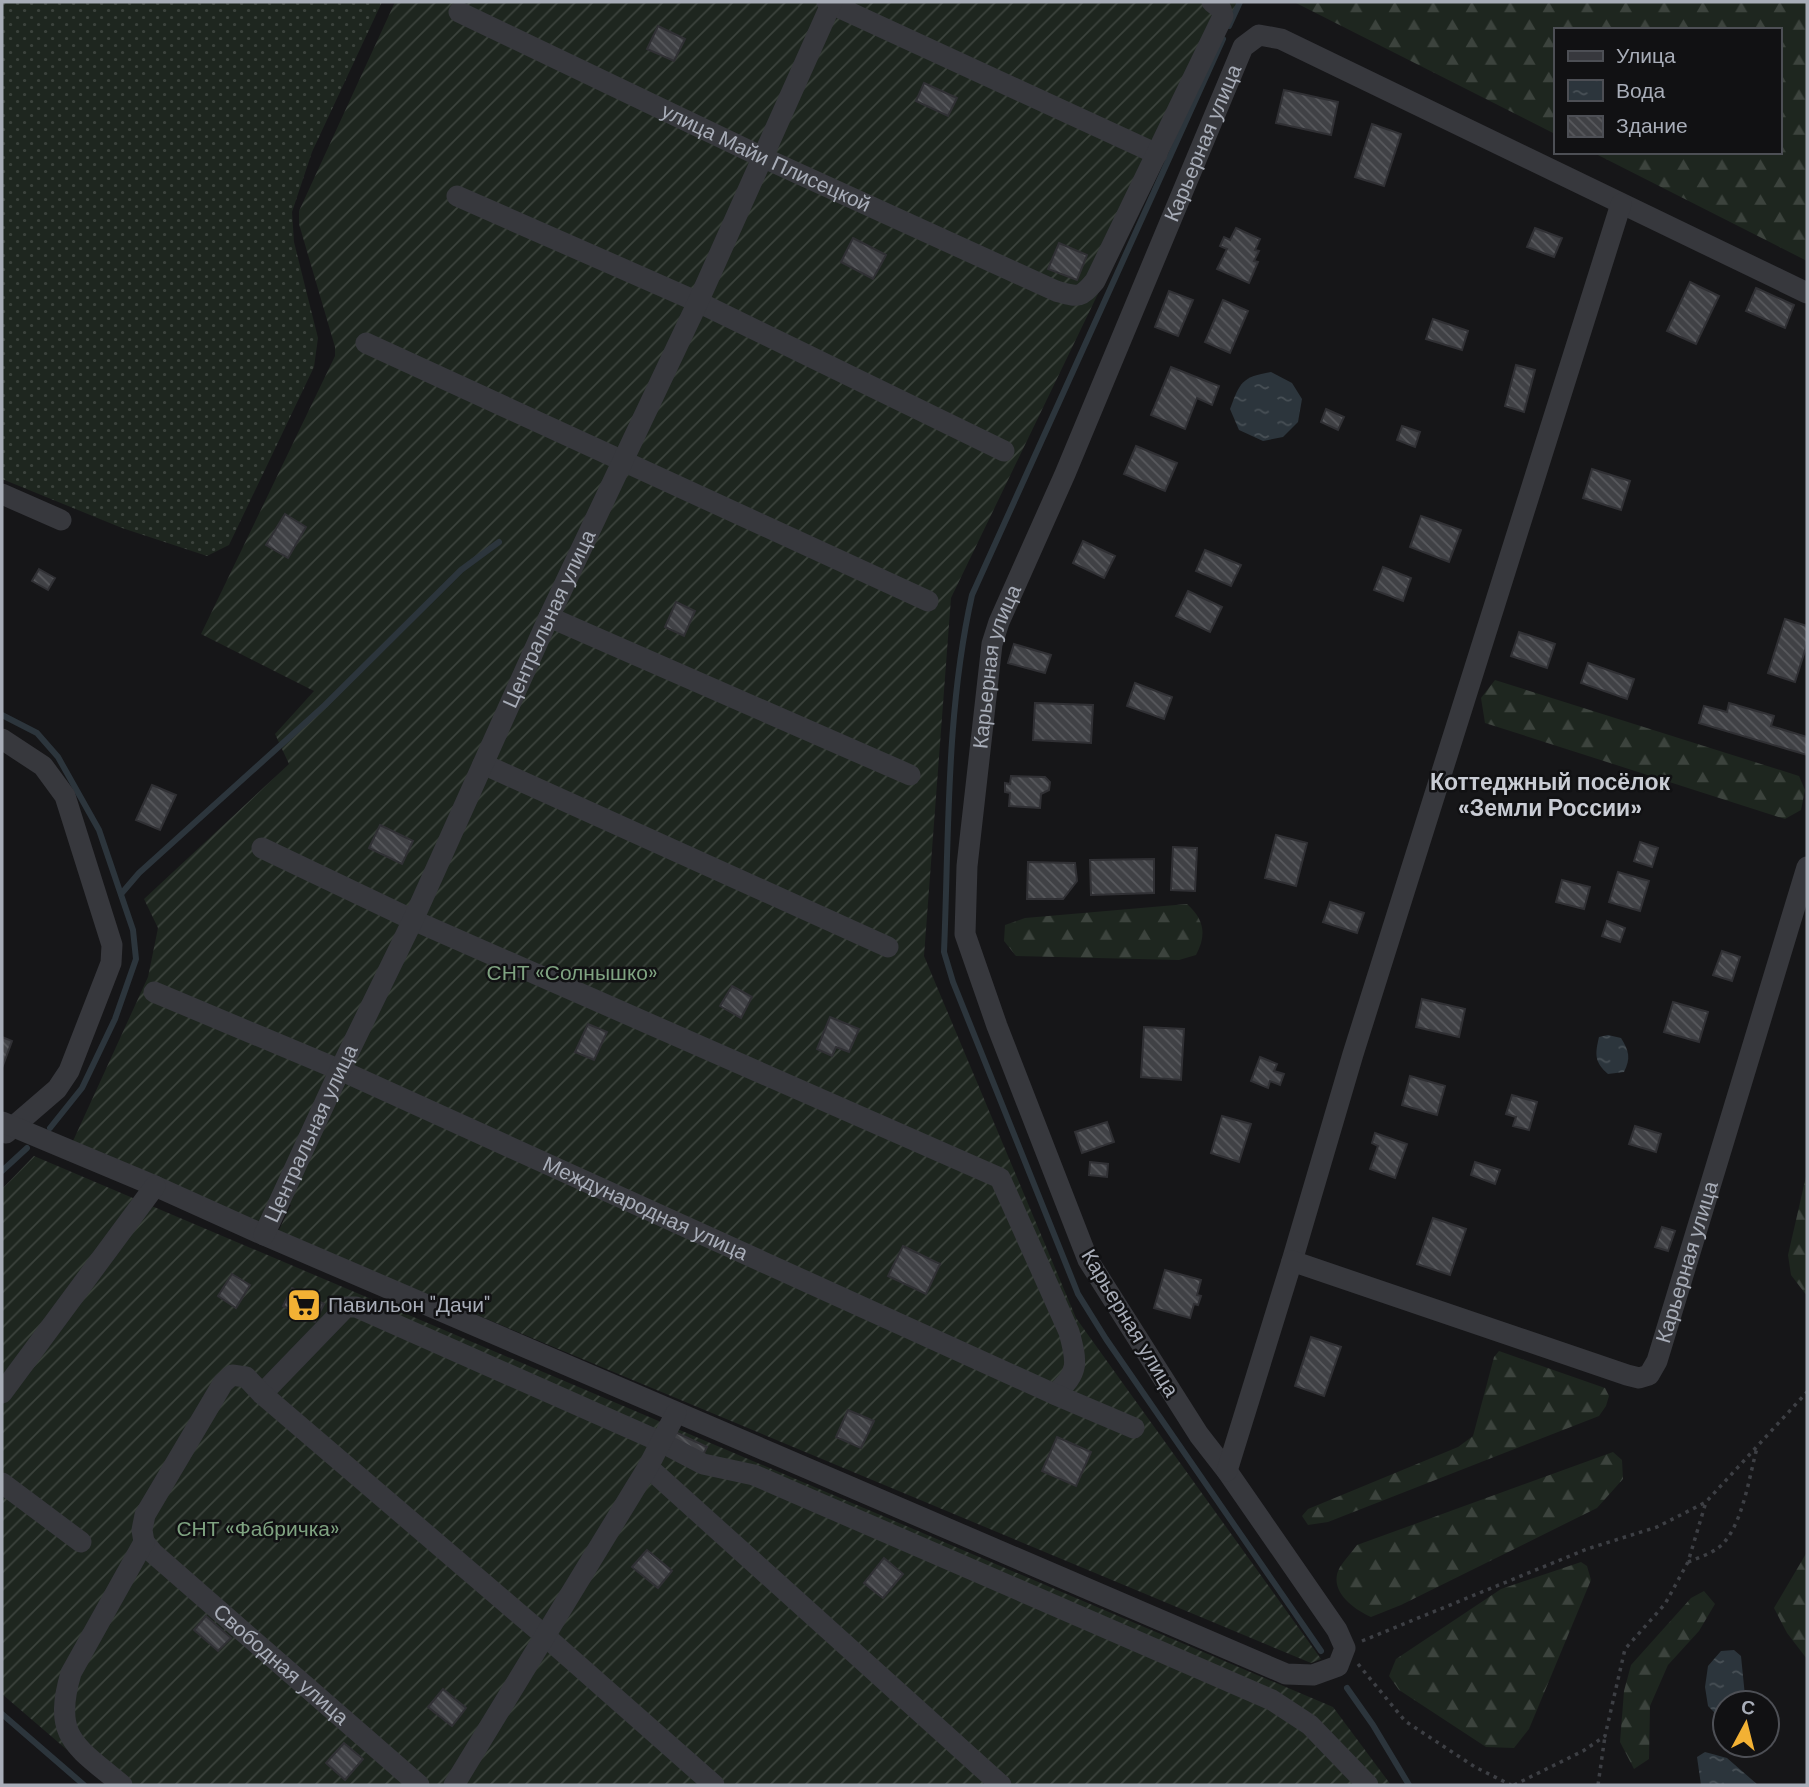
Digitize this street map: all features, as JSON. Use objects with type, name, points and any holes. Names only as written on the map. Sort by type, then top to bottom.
[{"type":"street","points":[[830,2],[1157,154],[1223,16],[1221,9],[1212,2]]},
{"type":"street","name":"Центральная улица","points":[[264,1236],[413,920],[549,617],[698,302],[764,158],[830,2]]},
{"type":"street","name":"улица Майи Плисецкой","points":[[459,12],[764,158],[1056,292],[1076,296],[1084,294],[1095,281],[1157,154]]},
{"type":"street","name":"Карьерная улица","points":[[1345,1648],[1337,1630],[1227,1471],[1199,1436],[1087,1260],[997,1026],[965,934],[967,866],[992,644],[999,622],[1065,474],[1243,47],[1259,35],[1281,38],[1807,293]]},
{"type":"street","points":[[457,196],[698,302],[1004,452]]},
{"type":"street","points":[[1227,1471],[1353,1054],[1621,204]]},
{"type":"street","points":[[366,344],[928,601]]},
{"type":"street","points":[[2,494],[61,520]]},
{"type":"street","points":[[549,617],[910,775]]},
{"type":"street","points":[[2,739],[43,766],[65,796],[113,945],[111,962],[69,1071],[57,1089],[5,1128]]},
{"type":"street","points":[[483,764],[888,947]]},
{"type":"street","points":[[262,848],[413,920],[1000,1178],[1069,1332],[1076,1355],[1074,1371],[1065,1385],[1054,1394]]},
{"type":"street","name":"Карьерная улица","points":[[1292,1261],[1628,1375],[1639,1377],[1649,1374],[1657,1360],[1807,867]]},
{"type":"street","name":"Международная улица","points":[[154,992],[340,1070],[1135,1429]]},
{"type":"street","points":[[5,1128],[155,1186],[264,1236],[1286,1674],[1313,1675],[1338,1666],[1345,1648]]},
{"type":"street","points":[[2,1392],[155,1186]]},
{"type":"street","points":[[262,1394],[346,1307],[356,1307],[661,1442],[703,1464],[754,1475],[1272,1699],[1310,1725],[1368,1785]]},
{"type":"street","points":[[122,1785],[82,1751],[68,1733],[63,1712],[71,1673],[144,1542],[142,1530],[145,1515],[223,1383],[232,1375],[246,1377],[262,1394],[545,1636],[714,1785]]},
{"type":"street","points":[[454,1785],[648,1467],[676,1413]]},
{"type":"street","points":[[648,1467],[1002,1785]]},
{"type":"street","points":[[2,1483],[81,1542]]},
{"type":"street","name":"Свободная улица","points":[[144,1542],[153,1553],[419,1785]]},
{"type":"path","points":[[1605,1736],[1583,1751],[1512,1785],[1475,1768],[1405,1721],[1345,1648],[1587,1549],[1657,1527],[1706,1502],[1807,1392]]},
{"type":"path","points":[[1688,1562],[1716,1549],[1730,1536],[1740,1510],[1757,1446]]},
{"type":"path","points":[[1598,1785],[1605,1736],[1625,1649],[1665,1604],[1688,1562],[1706,1502]]},
{"type":"green space","points":[[2,2],[382,2],[312,152],[292,212],[294,242],[318,338],[314,367],[229,545],[207,556],[122,528],[2,479]]},
{"type":"green space","name":"СНТ «Солнышко»","points":[[395,2],[1239,2],[951,598],[924,956],[1076,1318],[1321,1659],[1311,1663],[278,1232],[291,1205],[280,1200],[258,1223],[73,1141],[148,977],[158,928],[144,899],[289,764],[275,734],[314,691],[201,634],[335,356],[335,347],[299,224],[299,211]]},
{"type":"green space","points":[[1294,2],[1807,2],[1807,261],[1596,154],[1781,154],[1781,28],[1554,28],[1554,133]]},
{"type":"green space","points":[[1495,680],[1799,776],[1805,790],[1801,810],[1785,819],[1485,723],[1481,698]]},
{"type":"green space","points":[[1187,904],[1200,921],[1202,941],[1196,955],[1179,960],[1016,956],[1004,941],[1005,925],[1025,918]]},
{"type":"green space","name":"СНТ «Фабричка»","points":[[34,1156],[1333,1707],[1391,1785],[108,1785],[2,1694],[2,1189]]},
{"type":"green space","points":[[1807,1172],[1807,1296],[1791,1275],[1788,1255]]},
{"type":"green space","points":[[1499,1351],[1605,1388],[1609,1396],[1606,1406],[1599,1416],[1328,1522],[1308,1525],[1302,1516],[1308,1509],[1458,1447],[1473,1436],[1494,1357]]},
{"type":"green space","points":[[1613,1452],[1622,1460],[1623,1479],[1597,1508],[1401,1605],[1371,1617],[1350,1604],[1339,1591],[1337,1575],[1340,1567],[1357,1545]]},
{"type":"green space","points":[[1807,1552],[1807,1659],[1787,1633],[1774,1608]]},
{"type":"green space","points":[[1581,1562],[1587,1566],[1591,1580],[1529,1729],[1514,1748],[1486,1747],[1399,1690],[1389,1676],[1396,1659],[1501,1589]]},
{"type":"green space","points":[[1704,1591],[1715,1604],[1699,1631],[1668,1665],[1650,1706],[1649,1759],[1634,1769],[1620,1742],[1624,1691],[1631,1665],[1691,1598]]},
{"type":"water","points":[[1271,372],[1292,383],[1302,399],[1298,422],[1283,437],[1263,441],[1239,430],[1230,409],[1243,382]]},
{"type":"water","points":[[1608,1035],[1621,1038],[1626,1047],[1628,1063],[1624,1072],[1608,1074],[1598,1062],[1596,1053],[1599,1037]]},
{"type":"water","points":[[1734,1650],[1741,1656],[1744,1689],[1711,1689],[1711,1709],[1708,1706],[1705,1687],[1708,1666],[1721,1651]]},
{"type":"water","points":[[1705,1752],[1711,1754],[1711,1759],[1728,1759],[1758,1785],[1701,1785],[1697,1757]]},
{"type":"building","points":[[658,26],[685,39],[674,61],[647,49]]},
{"type":"building","points":[[924,83],[957,98],[948,116],[916,101]]},
{"type":"building","points":[[1284,90],[1338,102],[1331,135],[1276,123]]},
{"type":"building","points":[[1372,124],[1401,134],[1384,186],[1355,177]]},
{"type":"building","points":[[1236,228],[1260,239],[1255,250],[1259,251],[1254,261],[1258,262],[1249,283],[1217,269],[1227,249],[1220,246],[1224,237],[1230,240]]},
{"type":"building","points":[[1535,228],[1562,238],[1554,257],[1527,247]]},
{"type":"building","points":[[853,238],[886,255],[873,279],[841,262]]},
{"type":"building","points":[[1059,243],[1087,255],[1077,280],[1048,269]]},
{"type":"building","points":[[1690,282],[1719,296],[1696,344],[1667,331]]},
{"type":"building","points":[[1756,288],[1794,305],[1785,328],[1746,311]]},
{"type":"building","points":[[1169,291],[1193,300],[1178,336],[1155,327]]},
{"type":"building","points":[[1223,300],[1248,311],[1230,353],[1205,342]]},
{"type":"building","points":[[1433,319],[1468,331],[1462,350],[1426,339]]},
{"type":"building","points":[[1516,365],[1535,370],[1524,412],[1505,406]]},
{"type":"building","points":[[1171,367],[1219,386],[1212,405],[1197,398],[1185,429],[1151,415]]},
{"type":"building","points":[[1326,409],[1344,417],[1338,430],[1321,422]]},
{"type":"building","points":[[1402,426],[1420,432],[1415,447],[1397,440]]},
{"type":"building","points":[[1136,446],[1177,463],[1165,491],[1124,474]]},
{"type":"building","points":[[1592,469],[1630,481],[1621,510],[1583,498]]},
{"type":"building","points":[[285,514],[306,527],[288,558],[266,545]]},
{"type":"building","points":[[1421,516],[1461,530],[1449,562],[1410,547]]},
{"type":"building","points":[[1083,541],[1115,556],[1104,578],[1073,563]]},
{"type":"building","points":[[1205,550],[1241,565],[1231,586],[1196,571]]},
{"type":"building","points":[[1383,567],[1411,578],[1403,601],[1374,590]]},
{"type":"building","points":[[39,569],[55,578],[48,590],[32,581]]},
{"type":"building","points":[[1188,591],[1222,607],[1210,632],[1176,616]]},
{"type":"building","points":[[676,602],[695,611],[684,636],[665,627]]},
{"type":"building","points":[[1785,619],[1807,626],[1807,644],[1795,682],[1768,673]]},
{"type":"building","points":[[1519,632],[1555,644],[1547,668],[1511,656]]},
{"type":"building","points":[[1014,644],[1051,655],[1045,673],[1008,663]]},
{"type":"building","points":[[1588,663],[1634,679],[1627,699],[1581,683]]},
{"type":"building","points":[[1135,683],[1172,697],[1164,719],[1127,706]]},
{"type":"building","points":[[1035,703],[1093,705],[1091,743],[1033,740]]},
{"type":"building","points":[[1729,703],[1774,716],[1771,726],[1807,737],[1807,755],[1699,723],[1704,706],[1727,712]]},
{"type":"building","points":[[1011,776],[1045,777],[1050,782],[1049,790],[1041,794],[1040,808],[1009,806],[1010,793],[1005,792],[1005,783],[1010,784]]},
{"type":"building","points":[[152,785],[176,795],[160,830],[136,820]]},
{"type":"building","points":[[380,825],[413,841],[402,864],[369,848]]},
{"type":"building","points":[[1276,835],[1307,843],[1296,886],[1265,878]]},
{"type":"building","points":[[1640,842],[1658,848],[1652,867],[1634,861]]},
{"type":"building","points":[[1173,847],[1197,848],[1195,891],[1171,890]]},
{"type":"building","points":[[1154,859],[1154,893],[1091,895],[1090,860]]},
{"type":"building","points":[[1028,862],[1075,863],[1077,881],[1063,899],[1027,899]]},
{"type":"building","points":[[1618,872],[1649,881],[1640,911],[1609,902]]},
{"type":"building","points":[[1562,880],[1590,887],[1584,909],[1556,902]]},
{"type":"building","points":[[1330,902],[1364,913],[1357,933],[1323,922]]},
{"type":"building","points":[[1607,921],[1625,928],[1620,942],[1602,936]]},
{"type":"building","points":[[1722,951],[1740,957],[1732,981],[1713,975]]},
{"type":"building","points":[[732,986],[752,997],[741,1018],[720,1006]]},
{"type":"building","points":[[1422,999],[1465,1009],[1459,1037],[1416,1027]]},
{"type":"building","points":[[1673,1002],[1708,1012],[1699,1042],[1664,1032]]},
{"type":"building","points":[[830,1017],[859,1029],[849,1052],[836,1047],[832,1056],[817,1049]]},
{"type":"building","points":[[588,1024],[607,1032],[594,1060],[575,1052]]},
{"type":"building","points":[[1144,1027],[1184,1029],[1181,1080],[1141,1077]]},
{"type":"building","points":[[2,1037],[12,1041],[2,1068]]},
{"type":"building","points":[[1260,1057],[1277,1064],[1274,1071],[1284,1074],[1280,1085],[1270,1081],[1268,1088],[1251,1081]]},
{"type":"building","points":[[1410,1076],[1445,1086],[1437,1115],[1402,1105]]},
{"type":"building","points":[[1512,1095],[1537,1102],[1529,1130],[1513,1126],[1516,1117],[1506,1114]]},
{"type":"building","points":[[1222,1116],[1251,1124],[1239,1162],[1211,1153]]},
{"type":"building","points":[[1107,1122],[1114,1142],[1082,1153],[1075,1132]]},
{"type":"building","points":[[1635,1126],[1661,1134],[1656,1152],[1629,1144]]},
{"type":"building","points":[[1375,1133],[1407,1144],[1395,1178],[1370,1169],[1378,1146],[1372,1143]]},
{"type":"building","points":[[1090,1162],[1108,1164],[1107,1177],[1089,1175]]},
{"type":"building","points":[[1475,1162],[1500,1170],[1495,1184],[1471,1175]]},
{"type":"building","points":[[1433,1218],[1466,1229],[1450,1275],[1417,1264]]},
{"type":"building","points":[[1662,1227],[1675,1231],[1668,1251],[1655,1247]]},
{"type":"building","points":[[903,1246],[940,1264],[926,1294],[888,1276]]},
{"type":"building","points":[[1165,1270],[1201,1280],[1197,1295],[1201,1296],[1198,1305],[1194,1304],[1190,1318],[1154,1308]]},
{"type":"building","points":[[232,1274],[250,1285],[236,1308],[218,1296]]},
{"type":"building","name":"Павильон \"Дачи\"","points":[[292,1288],[324,1304],[315,1322],[283,1306]]},
{"type":"building","points":[[1311,1337],[1341,1347],[1324,1396],[1295,1386]]},
{"type":"building","points":[[848,1410],[874,1421],[861,1448],[836,1437]]},
{"type":"building","points":[[675,1432],[707,1447],[702,1457],[670,1442]]},
{"type":"building","points":[[1057,1437],[1091,1452],[1076,1486],[1042,1471]]},
{"type":"building","points":[[647,1550],[672,1571],[658,1588],[632,1567]]},
{"type":"building","points":[[884,1558],[903,1574],[883,1598],[864,1583]]},
{"type":"building","points":[[206,1616],[231,1638],[218,1651],[194,1630]]},
{"type":"building","points":[[443,1689],[466,1708],[452,1726],[428,1707]]},
{"type":"building","points":[[344,1743],[363,1759],[345,1780],[326,1763]]},
{"type":"waterway","points":[[1229,26],[1240,2]]},
{"type":"waterway","points":[[1223,39],[972,595],[957,683],[953,728],[944,952],[953,982],[1078,1294],[1106,1339],[1321,1651]]},
{"type":"waterway","points":[[121,894],[139,873],[325,705],[461,570],[499,542]]},
{"type":"waterway","points":[[2,715],[37,733],[58,757],[99,830],[133,930],[136,959],[115,1019],[82,1088],[50,1128]]},
{"type":"waterway","points":[[2,1171],[27,1148]]},
{"type":"waterway","points":[[1347,1688],[1409,1785]]},
{"type":"waterway","points":[[2,1714],[84,1785]]},
{"type":"place","name":"Павильон \"Дачи\"","points":[[304,1305]]},
{"type":"district","name":"Коттеджный посёлок «Земли России»","points":[[1550,795]]}]
